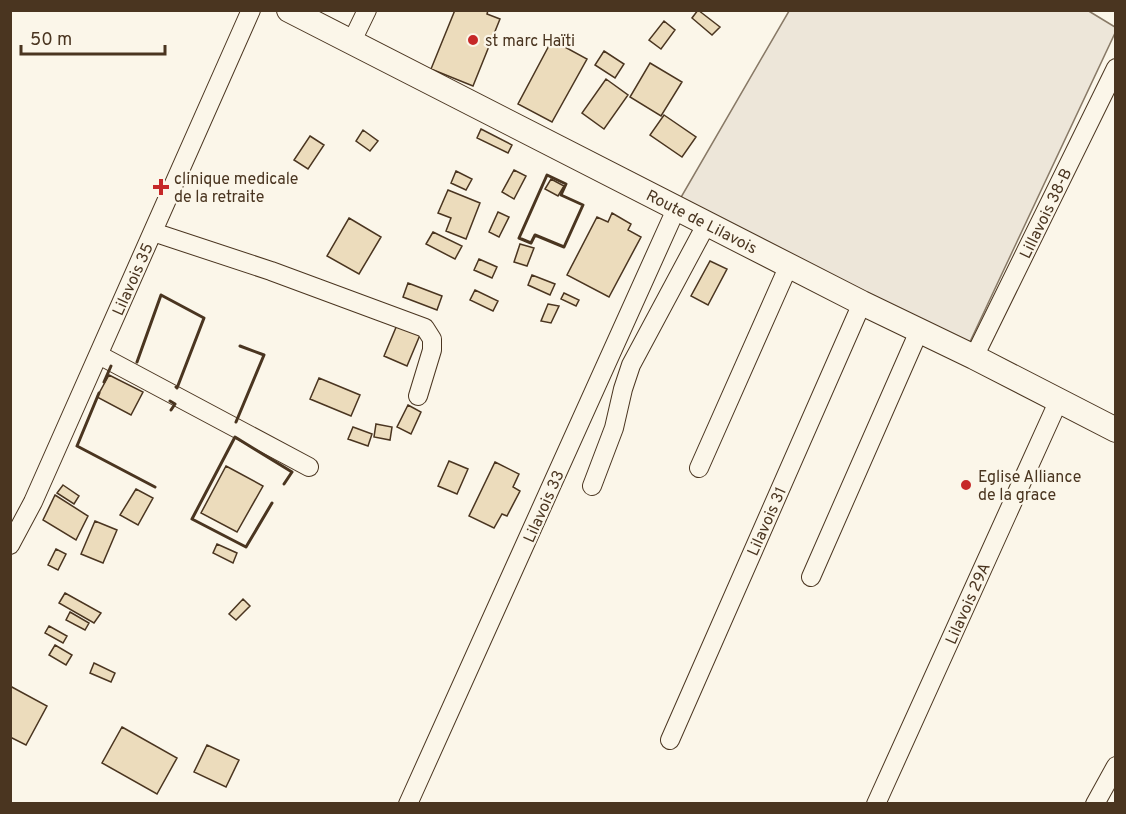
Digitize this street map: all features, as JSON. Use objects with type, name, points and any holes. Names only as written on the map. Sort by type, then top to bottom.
[{"type":"main road","name":"Route de Lilavois","points":[[289,10],[789,266],[1116,430]]},
{"type":"street","name":"Lilavois 35","points":[[10,545],[33,502],[251,10]]},
{"type":"street","points":[[352,41],[367,10]]},
{"type":"street","name":"Lillavois 38-B","points":[[974,357],[1116,68]]},
{"type":"street","name":"Lilavois 33","points":[[408,804],[677,207]]},
{"type":"street","points":[[592,486],[614,428],[631,365],[707,223]]},
{"type":"street","points":[[153,232],[271,271],[425,328],[432,339],[432,350],[418,396]]},
{"type":"street","points":[[699,468],[789,266]]},
{"type":"street","name":"Lilavois 31","points":[[670,740],[862,303]]},
{"type":"street","points":[[811,577],[919,331]]},
{"type":"street","points":[[99,355],[309,467]]},
{"type":"street","name":"Lilavois 29A","points":[[876,804],[1059,402]]},
{"type":"street","points":[[1095,804],[1116,765]]},
{"type":"shaded area","points":[[1087,10],[1115,27],[1115,33],[968,346],[680,199],[789,11]]},
{"type":"building","points":[[455,10],[488,10],[487,14],[500,19],[473,86],[431,69]]},
{"type":"building","points":[[698,10],[720,27],[712,35],[692,18]]},
{"type":"building","points":[[664,21],[675,30],[661,49],[649,40]]},
{"type":"building","points":[[552,40],[587,59],[552,122],[518,104]]},
{"type":"building","points":[[604,51],[624,64],[615,78],[595,65]]},
{"type":"building","points":[[650,63],[682,82],[661,116],[630,97]]},
{"type":"building","points":[[606,79],[628,95],[604,129],[582,113]]},
{"type":"building","points":[[664,115],[696,137],[682,157],[650,135]]},
{"type":"building","points":[[481,129],[512,145],[508,153],[477,138]]},
{"type":"building","points":[[363,130],[378,141],[370,151],[356,141]]},
{"type":"building","points":[[310,136],[324,145],[308,169],[294,160]]},
{"type":"building","points":[[514,170],[526,176],[514,199],[502,192]]},
{"type":"building","points":[[456,171],[472,179],[466,190],[451,183]]},
{"type":"building","points":[[551,179],[564,186],[558,196],[545,189]]},
{"type":"building","points":[[448,190],[480,203],[466,239],[446,231],[451,218],[438,213]]},
{"type":"building","points":[[498,212],[509,217],[499,237],[489,232]]},
{"type":"building","points":[[612,213],[631,224],[628,230],[641,237],[609,297],[567,275],[597,217],[608,222]]},
{"type":"building","points":[[349,218],[381,237],[359,274],[327,256]]},
{"type":"building","points":[[433,232],[462,246],[455,259],[426,244]]},
{"type":"building","points":[[520,244],[534,248],[527,266],[514,262]]},
{"type":"building","points":[[479,259],[497,267],[492,278],[474,270]]},
{"type":"building","points":[[710,261],[727,269],[708,305],[691,296]]},
{"type":"building","points":[[532,275],[555,284],[550,295],[528,285]]},
{"type":"building","points":[[408,283],[442,296],[437,310],[403,297]]},
{"type":"building","points":[[475,290],[498,301],[493,311],[470,300]]},
{"type":"building","points":[[564,293],[579,300],[576,306],[561,299]]},
{"type":"building","points":[[548,304],[559,306],[551,323],[541,321]]},
{"type":"building","points":[[397,325],[420,335],[407,366],[384,356]]},
{"type":"building","points":[[109,375],[143,392],[131,415],[97,397]]},
{"type":"building","points":[[319,378],[360,395],[351,416],[310,399]]},
{"type":"building","points":[[408,405],[421,412],[411,434],[397,427]]},
{"type":"building","points":[[376,424],[392,427],[390,440],[374,437]]},
{"type":"building","points":[[353,427],[372,434],[368,446],[348,439]]},
{"type":"building","points":[[449,461],[468,469],[457,494],[438,486]]},
{"type":"building","points":[[495,462],[519,474],[513,487],[520,491],[507,516],[502,514],[494,528],[469,516]]},
{"type":"building","points":[[226,466],[263,486],[237,532],[201,513]]},
{"type":"building","points":[[63,485],[79,496],[74,504],[57,493]]},
{"type":"building","points":[[136,489],[153,498],[138,525],[120,515]]},
{"type":"building","points":[[55,495],[88,516],[76,540],[43,520]]},
{"type":"building","points":[[95,521],[117,530],[103,563],[81,554]]},
{"type":"building","points":[[217,544],[237,553],[233,563],[213,553]]},
{"type":"building","points":[[56,549],[66,554],[58,570],[48,565]]},
{"type":"building","points":[[65,593],[101,613],[94,623],[59,603]]},
{"type":"building","points":[[243,599],[250,606],[236,620],[229,614]]},
{"type":"building","points":[[70,612],[89,623],[85,630],[66,620]]},
{"type":"building","points":[[49,626],[67,636],[63,643],[45,633]]},
{"type":"building","points":[[55,645],[72,655],[66,665],[49,655]]},
{"type":"building","points":[[94,663],[115,673],[111,682],[90,673]]},
{"type":"building","points":[[10,686],[47,706],[26,745],[10,737]]},
{"type":"building","points":[[122,727],[177,758],[157,794],[102,763]]},
{"type":"building","points":[[207,745],[239,760],[226,787],[194,772]]},
{"type":"wall","points":[[547,175],[566,184],[561,195],[583,205],[564,247],[535,235],[531,243],[519,238],[547,175]]},
{"type":"wall","points":[[137,362],[161,295],[204,318],[176,387]]},
{"type":"wall","points":[[236,422],[264,355],[240,346]]},
{"type":"wall","points":[[104,382],[111,366]]},
{"type":"wall","points":[[99,393],[77,446],[155,487]]},
{"type":"wall","points":[[170,401],[175,404],[171,410]]},
{"type":"wall","points":[[272,503],[246,547],[192,519],[235,437],[292,472],[284,484]]},
{"type":"place","name":"st marc Haïti","points":[[473,40]]},
{"type":"place","name":"clinique medicale de la retraite","points":[[161,187]]},
{"type":"place","name":"Eglise Alliance de la grace","points":[[966,485]]}]
